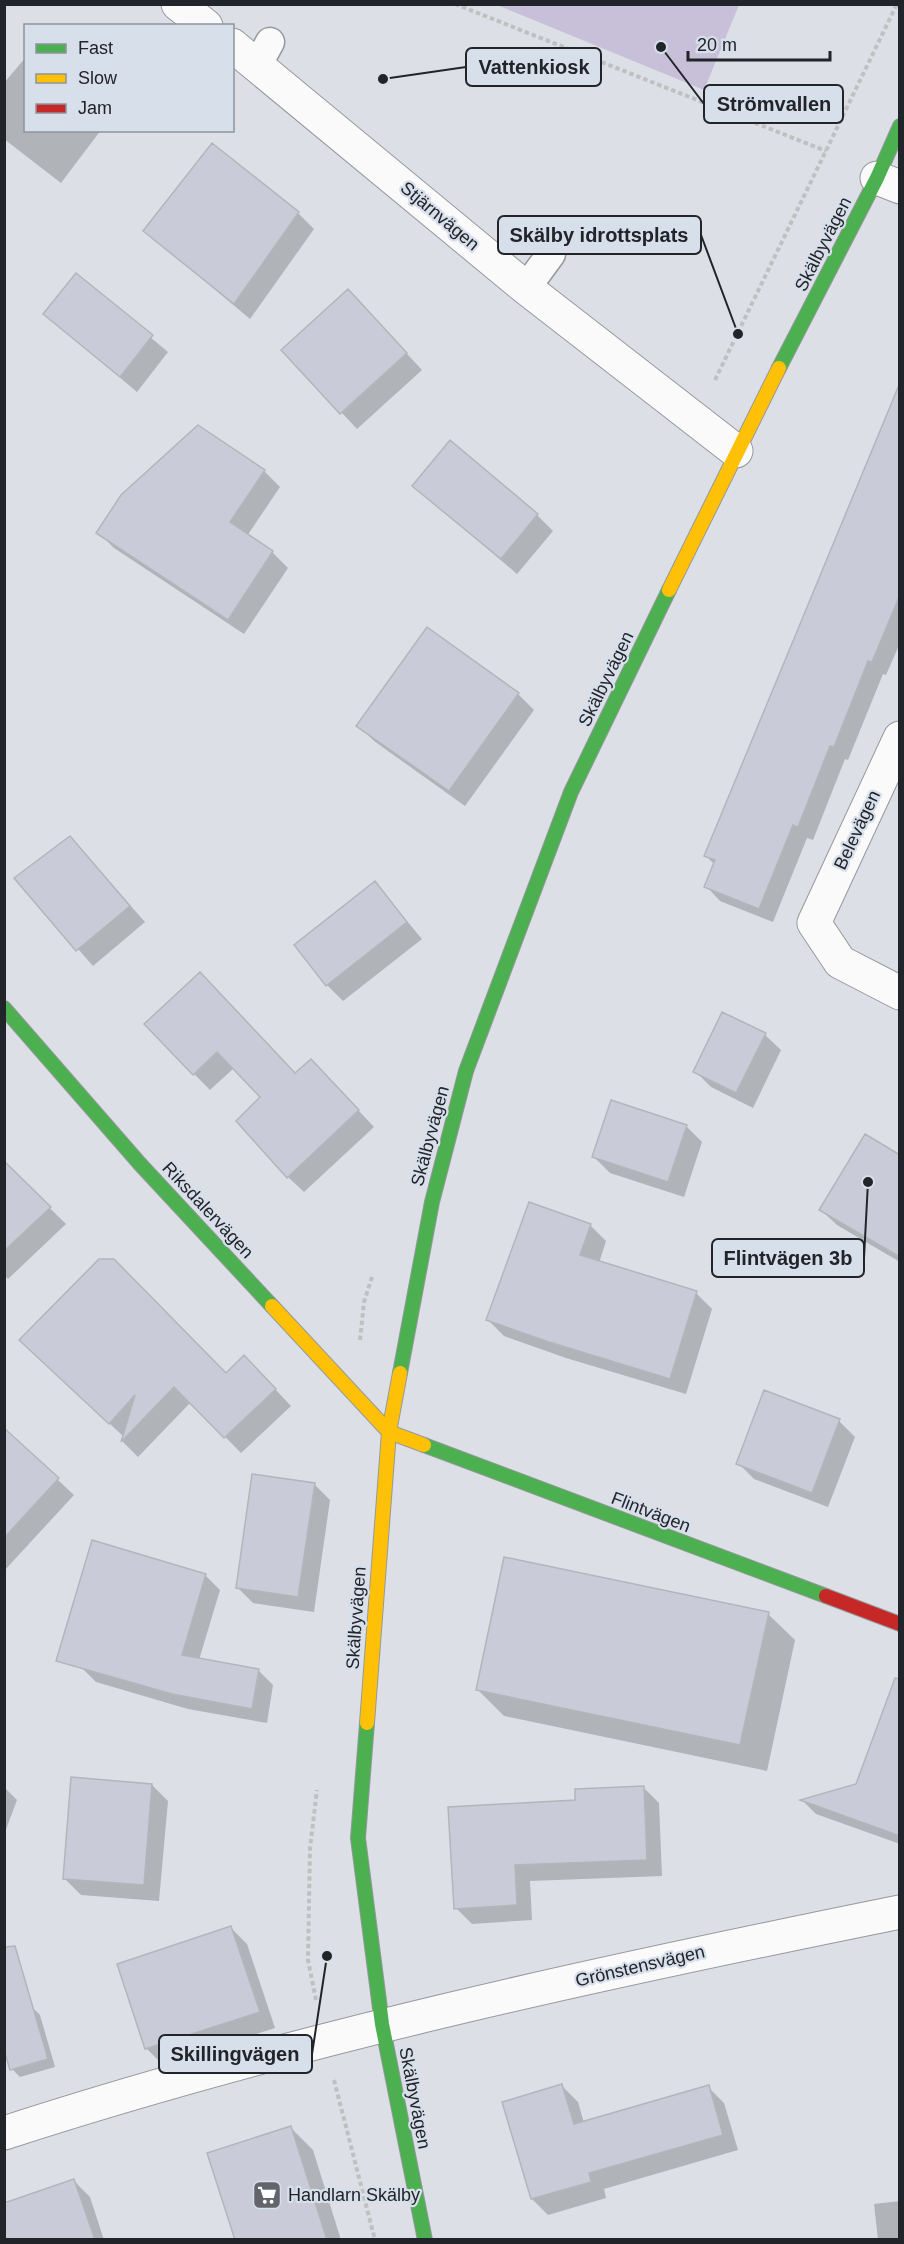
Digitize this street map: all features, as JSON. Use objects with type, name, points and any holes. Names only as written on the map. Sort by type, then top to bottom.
[{"type":"street","points":[[178,4],[203,24]]},
{"type":"street","name":"Stjärnvägen","points":[[254,50],[526,288],[736,451]]},
{"type":"street","name":"Skälbyvägen","points":[[425,2240],[382,2024],[358,1838],[389,1432],[432,1202],[466,1071],[571,792],[736,451],[888,183],[900,126]]},
{"type":"street","name":"Belevägen","points":[[900,738],[814,923],[840,962],[900,993]]},
{"type":"street","name":"Riksdalervägen","points":[[4,1008],[140,1164],[389,1432]]},
{"type":"street","name":"Flintvägen","points":[[389,1432],[900,1624]]},
{"type":"street","name":"Grönstensvägen","points":[[4,2133],[86,2106],[382,2024],[693,1954],[900,1911]]},
{"type":"lane","points":[[526,288],[551,254]]},
{"type":"path","points":[[455,4],[826,151]]},
{"type":"shaded area","points":[[497,5],[739,5],[704,90]]},
{"type":"building","points":[[212,143],[299,212],[234,304],[143,231]]},
{"type":"building","points":[[76,273],[153,335],[120,377],[43,314]]},
{"type":"building","points":[[348,289],[407,353],[340,414],[281,350]]},
{"type":"building","points":[[899,385],[900,595],[872,662],[868,661],[834,747],[830,746],[798,827],[793,825],[759,909],[704,887],[715,860],[704,856]]},
{"type":"building","points":[[198,425],[265,470],[230,522],[273,551],[228,620],[96,533],[121,495]]},
{"type":"building","points":[[450,440],[538,514],[501,559],[412,486]]},
{"type":"building","points":[[427,627],[519,693],[449,791],[356,726]]},
{"type":"building","points":[[70,836],[130,906],[76,951],[14,878]]},
{"type":"building","points":[[375,881],[407,922],[326,986],[294,945]]},
{"type":"building","points":[[200,972],[295,1073],[311,1059],[359,1110],[287,1178],[236,1121],[260,1097],[217,1052],[193,1075],[144,1024]]},
{"type":"building","points":[[722,1012],[766,1033],[736,1093],[693,1072]]},
{"type":"building","points":[[611,1100],[687,1125],[668,1182],[592,1157]]},
{"type":"building","points":[[865,1134],[900,1155],[900,1257],[819,1210]]},
{"type":"building","points":[[4,1161],[51,1207],[4,1251]]},
{"type":"building","points":[[529,1202],[591,1224],[580,1255],[697,1291],[670,1379],[486,1320]]},
{"type":"building","points":[[99,1259],[114,1259],[226,1373],[244,1355],[276,1389],[224,1438],[174,1387],[121,1442],[135,1395],[109,1424],[19,1340]]},
{"type":"building","points":[[764,1390],[840,1419],[812,1493],[736,1464]]},
{"type":"building","points":[[4,1428],[59,1478],[4,1538]]},
{"type":"building","points":[[252,1474],[315,1483],[298,1597],[236,1588]]},
{"type":"building","points":[[92,1540],[206,1574],[182,1655],[259,1669],[252,1709],[172,1694],[56,1661]]},
{"type":"building","points":[[504,1557],[769,1612],[740,1745],[476,1690]]},
{"type":"building","points":[[895,1678],[900,1679],[900,1836],[800,1800],[856,1784]]},
{"type":"building","points":[[71,1777],[152,1784],[144,1885],[63,1879]]},
{"type":"building","points":[[644,1786],[647,1860],[515,1865],[517,1905],[454,1909],[448,1807],[575,1800],[575,1789]]},
{"type":"building","points":[[231,1926],[260,2012],[145,2049],[117,1964]]},
{"type":"building","points":[[15,1946],[48,2059],[10,2070],[4,2050],[4,1947]]},
{"type":"building","points":[[562,2084],[574,2124],[709,2085],[723,2135],[589,2173],[591,2182],[531,2199],[502,2102]]},
{"type":"building","name":"Handlarn Skälby","points":[[291,2126],[327,2240],[235,2240],[207,2153]]},
{"type":"building","points":[[74,2179],[95,2240],[4,2240],[4,2203]]},
{"type":"traffic: fast","points":[[779,368],[877,178],[900,126]]},
{"type":"traffic: fast","points":[[400,1373],[432,1202],[466,1071],[571,792],[669,590]]},
{"type":"traffic: fast","points":[[4,1008],[140,1164],[272,1306]]},
{"type":"traffic: fast","points":[[424,1445],[826,1596]]},
{"type":"traffic: fast","points":[[367,1723],[358,1838],[382,2024],[425,2240]]},
{"type":"traffic: slow","points":[[669,590],[779,368]]},
{"type":"traffic: slow","points":[[272,1306],[389,1432],[424,1445]]},
{"type":"traffic: slow","points":[[367,1723],[389,1432],[400,1373]]},
{"type":"traffic: jam","points":[[826,1596],[900,1624]]},
{"type":"place","name":"Strömvallen","points":[[661,47]]},
{"type":"place","name":"Vattenkiosk","points":[[383,79]]},
{"type":"place","name":"Skälby idrottsplats","points":[[738,334]]},
{"type":"place","name":"Flintvägen 3b","points":[[868,1182]]},
{"type":"place","name":"Skillingvägen","points":[[327,1956]]},
{"type":"place","name":"Handlarn Skälby","points":[[267,2195]]}]
